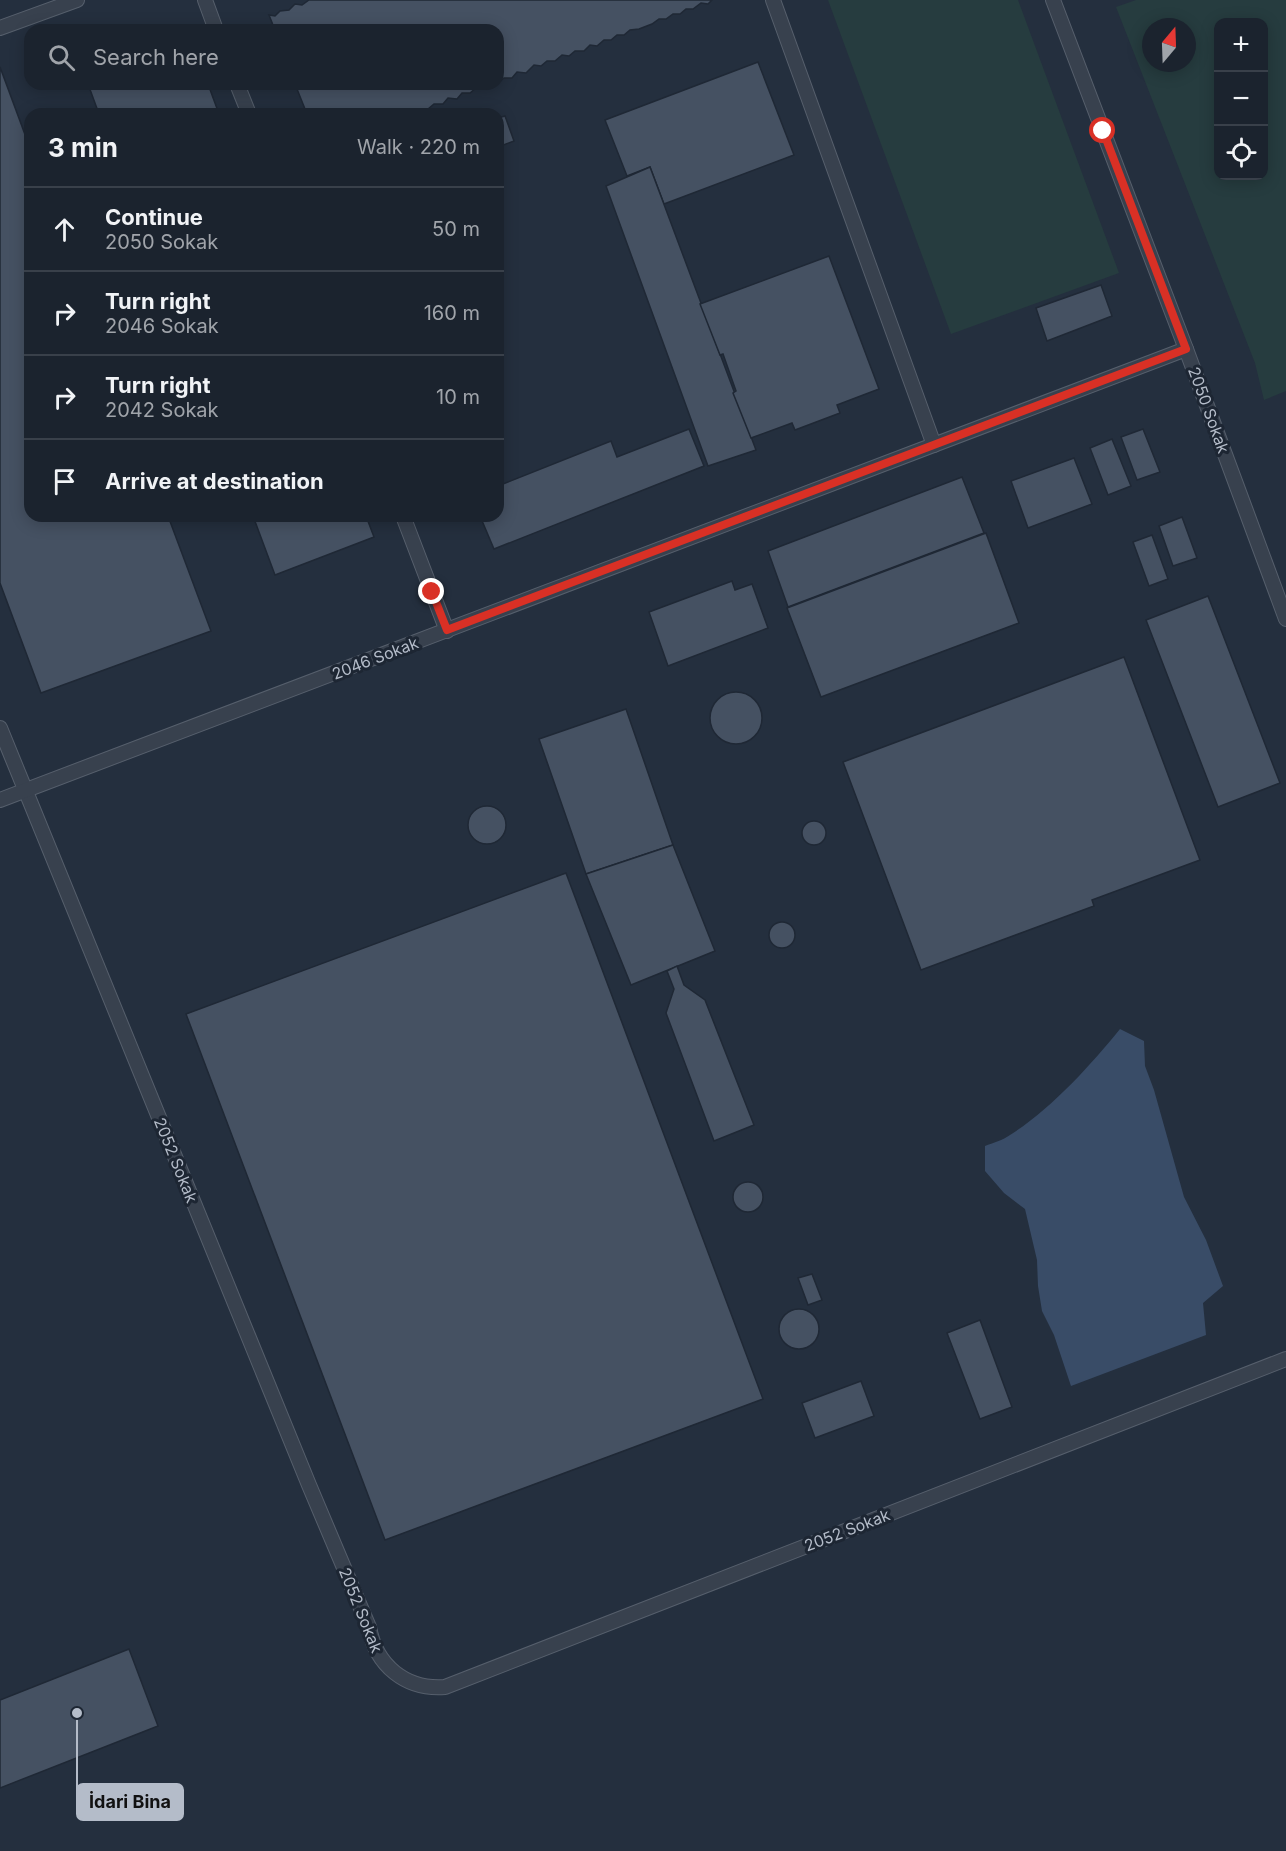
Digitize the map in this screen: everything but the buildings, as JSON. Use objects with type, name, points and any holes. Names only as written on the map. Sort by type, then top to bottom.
[{"type":"lane","points":[[0,28],[77,0]]},
{"type":"lane","points":[[205,0],[214,24]]},
{"type":"lane","points":[[773,0],[934,445]]},
{"type":"lane","name":"2050 Sokak","points":[[1053,0],[1286,619]]},
{"type":"lane","points":[[239,90],[247,108]]},
{"type":"lane","name":"2046 Sokak","points":[[0,800],[1186,349]]},
{"type":"lane","points":[[405,522],[447,630]]},
{"type":"lane","name":"2052 Sokak","points":[[0,729],[369,1627],[375,1648],[386,1666],[410,1682],[436,1687],[445,1686],[1286,1359]]},
{"type":"green space","points":[[828,0],[1018,0],[1119,273],[951,334]]},
{"type":"green space","points":[[1136,0],[1286,0],[1286,391],[1264,400],[1255,363],[1116,7]]},
{"type":"water","points":[[1120,1029],[1144,1041],[1145,1066],[1184,1197],[1206,1240],[1223,1286],[1203,1303],[1206,1335],[1071,1386],[1054,1335],[1042,1311],[1037,1260],[1025,1209],[1004,1193],[985,1171],[985,1146],[1007,1137],[1040,1113],[1083,1072]]},
{"type":"place","name":"İdari Bina","points":[[77,1713]]},
{"type":"route","points":[[432,592],[447,630],[1186,349],[1103,131]]}]
